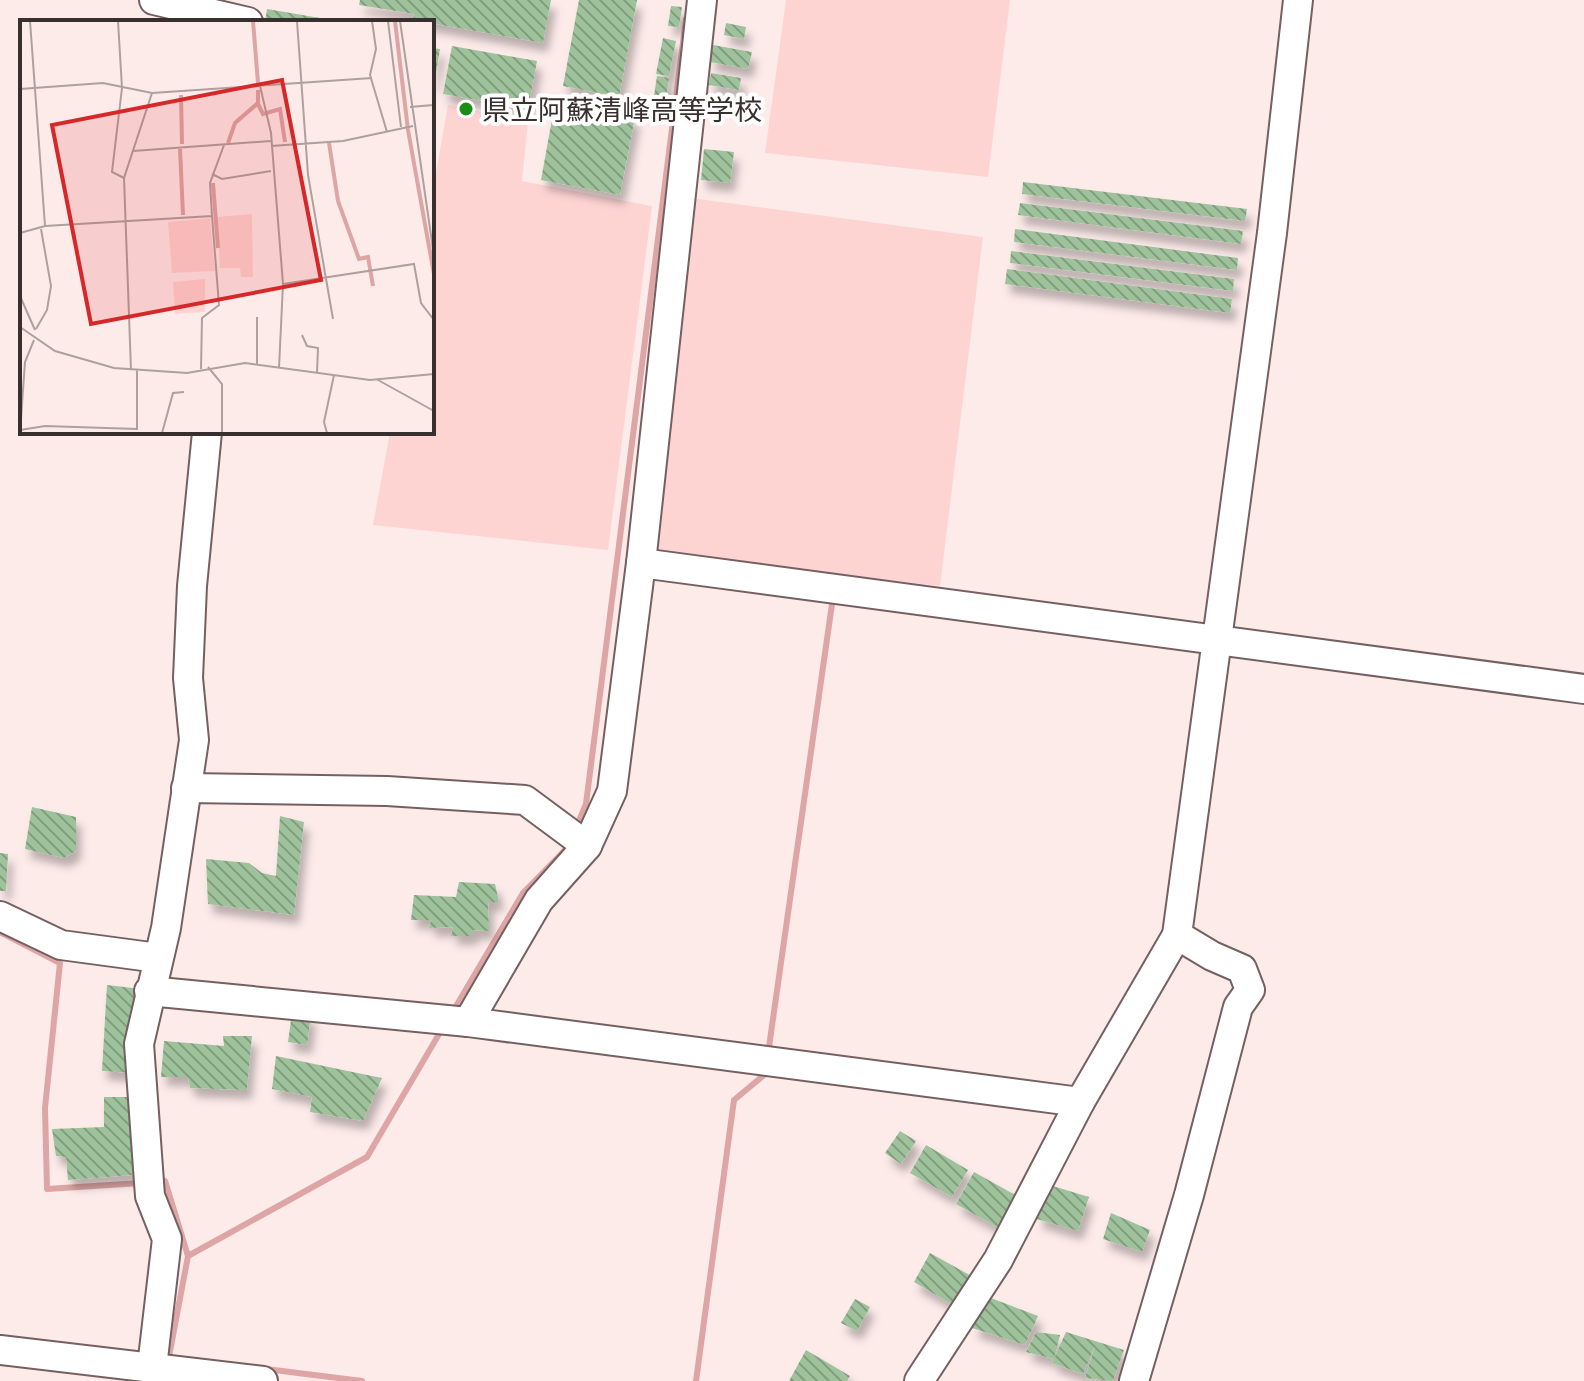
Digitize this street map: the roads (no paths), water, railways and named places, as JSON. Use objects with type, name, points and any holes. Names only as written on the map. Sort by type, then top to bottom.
[{"type":"street","points":[[154,0],[241,20]]},
{"type":"street","points":[[251,20],[256,0]]},
{"type":"street","points":[[468,1022],[539,900],[587,846],[612,791],[641,563],[702,0]]},
{"type":"street","points":[[919,1381],[998,1260],[1080,1102],[1177,935],[1272,233],[1298,0]]},
{"type":"street","points":[[164,1369],[167,1239],[150,1196],[139,1044],[166,928],[194,740],[188,678],[192,586],[207,434]]},
{"type":"street","points":[[641,563],[1584,689]]},
{"type":"street","points":[[186,788],[387,791],[525,800],[587,846]]},
{"type":"street","points":[[0,916],[61,945],[158,958]]},
{"type":"street","points":[[1134,1381],[1189,1195],[1238,1007],[1250,990],[1242,969],[1177,935]]},
{"type":"street","points":[[149,991],[468,1022],[1080,1102]]},
{"type":"street","points":[[0,1350],[263,1381]]},
{"type":"waterway","points":[[576,828],[586,804],[686,19]]},
{"type":"waterway","points":[[768,1054],[832,604]]},
{"type":"waterway","points":[[452,1013],[523,893],[566,849]]},
{"type":"waterway","points":[[0,932],[60,963],[45,1108],[47,1189],[141,1183]]},
{"type":"waterway","points":[[168,1362],[188,1256],[367,1157],[442,1029]]},
{"type":"waterway","points":[[696,1381],[734,1100],[764,1075],[765,1069]]},
{"type":"waterway","points":[[156,1182],[165,1181],[188,1256]]},
{"type":"waterway","points":[[266,1369],[362,1381]]},
{"type":"place","name":"県立阿蘇清峰高等学校","points":[[466,109]]}]
